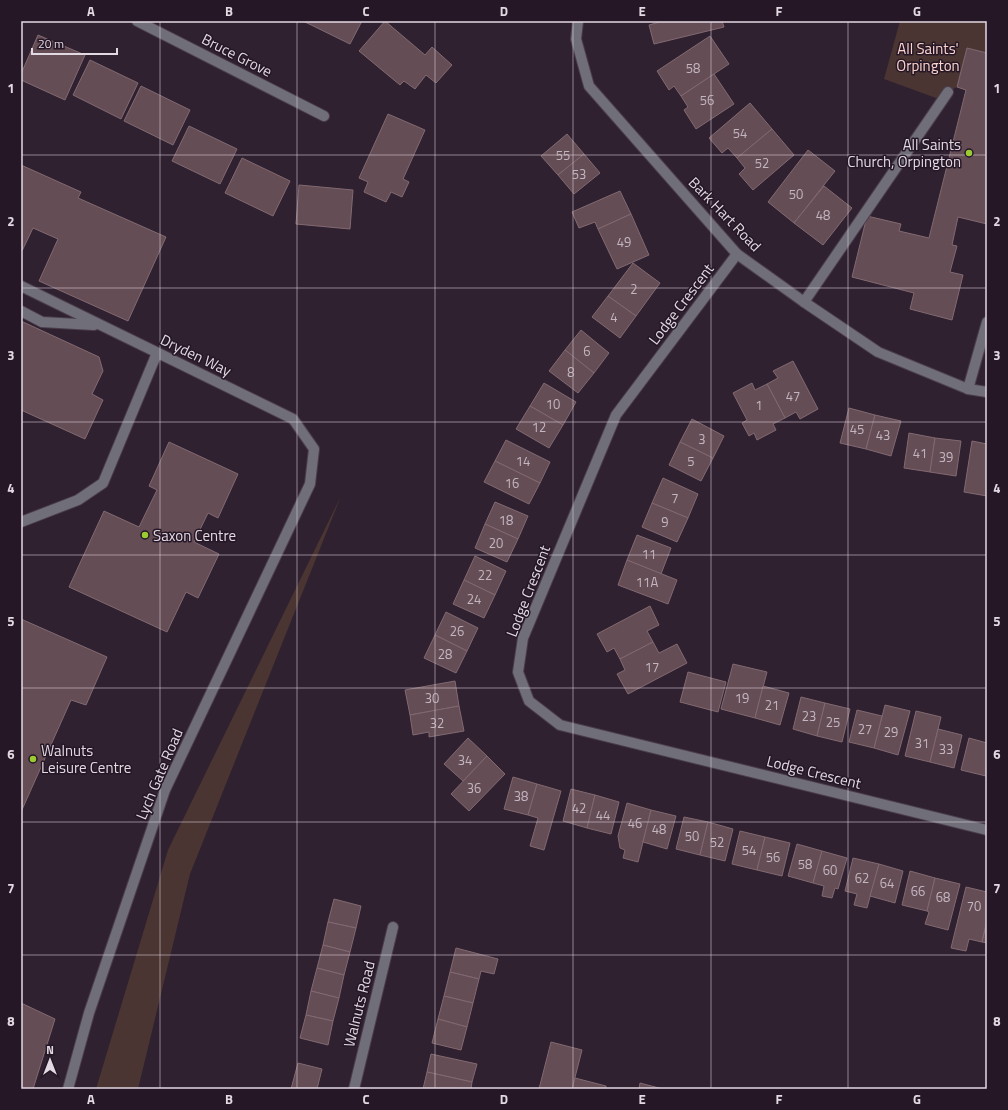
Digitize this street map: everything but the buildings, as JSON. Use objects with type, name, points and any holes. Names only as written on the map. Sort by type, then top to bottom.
[{"type":"street","name":"Bruce Grove","points":[[136,21],[324,116]]},
{"type":"street","name":"Bark Hart Road","points":[[578,21],[576,39],[589,86],[737,254],[878,352],[968,389],[987,392]]},
{"type":"street","points":[[804,302],[948,92]]},
{"type":"street","name":"Lodge Crescent","points":[[737,254],[616,415],[523,638],[518,672],[529,701],[560,725],[987,830]]},
{"type":"street","name":"Dryden Way","points":[[21,286],[293,420],[314,449],[310,484]]},
{"type":"street","points":[[21,311],[42,322],[100,325]]},
{"type":"street","points":[[968,389],[987,322]]},
{"type":"street","points":[[21,522],[78,500],[103,483],[157,353]]},
{"type":"street","name":"Lych Gate Road","points":[[68,1089],[89,1013],[165,790],[310,484]]},
{"type":"street","name":"Walnuts Road","points":[[354,1089],[394,927]]},
{"type":"green space","name":"All Saints' Orpington","points":[[900,21],[987,21],[987,53],[967,48],[957,87],[936,98],[884,79]]},
{"type":"green space","points":[[341,496],[190,874],[138,1089],[96,1089],[168,850]]},
{"type":"place","name":"All Saints Church, Orpington","points":[[969,153]]},
{"type":"place","name":"Saxon Centre","points":[[145,535]]},
{"type":"place","name":"Walnuts Leisure Centre","points":[[33,759]]}]
